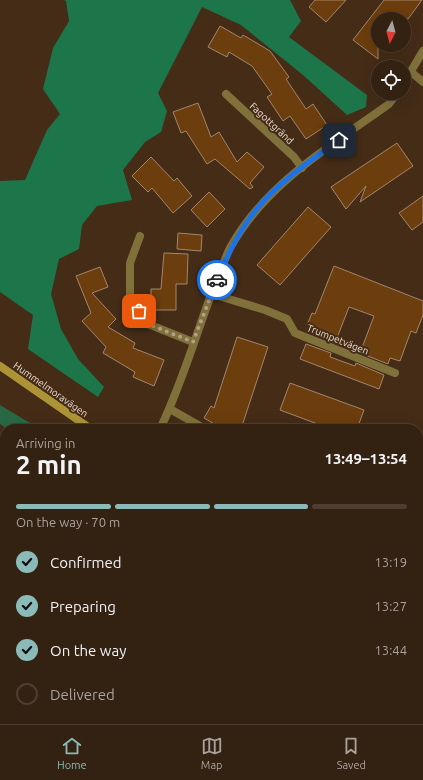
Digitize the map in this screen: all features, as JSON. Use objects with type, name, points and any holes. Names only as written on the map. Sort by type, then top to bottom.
[{"type":"street","points":[[423,51],[411,72],[423,82]]},
{"type":"street","name":"Fagottgränd","points":[[226,94],[294,157],[302,168]]},
{"type":"street","points":[[162,424],[170,409],[193,342],[230,248],[261,204],[302,168],[389,104],[392,100]]},
{"type":"street","points":[[140,236],[130,263],[130,299],[148,324],[193,342]]},
{"type":"street","name":"Trumpetvägen","points":[[212,294],[265,310],[287,319],[295,333],[395,373]]},
{"type":"street","name":"Hummelmoravägen","points":[[0,366],[84,424]]},
{"type":"street","points":[[170,409],[196,424]]},
{"type":"green space","points":[[64,0],[290,0],[301,21],[289,37],[367,95],[366,107],[347,115],[303,75],[241,25],[202,7],[158,93],[167,111],[161,132],[145,142],[123,170],[132,200],[97,206],[82,225],[79,249],[59,259],[51,294],[61,329],[78,359],[104,387],[98,397],[28,349],[33,315],[0,292],[0,181],[25,180],[47,130],[60,114],[43,89],[53,48],[69,21],[66,1]]},
{"type":"green space","points":[[0,405],[32,424],[0,424]]},
{"type":"building","points":[[315,0],[346,0],[326,22],[309,7]]},
{"type":"building","points":[[384,0],[422,0],[411,15],[411,12],[375,12]]},
{"type":"building","points":[[371,17],[371,52],[378,52],[378,59],[353,40]]},
{"type":"building","points":[[220,26],[241,38],[243,35],[270,51],[289,77],[286,79],[306,109],[313,104],[327,125],[306,139],[290,116],[283,121],[267,97],[272,94],[252,66],[229,52],[227,57],[208,47]]},
{"type":"building","points":[[198,103],[211,137],[219,132],[237,162],[247,152],[264,167],[250,183],[253,187],[250,189],[215,159],[207,164],[186,131],[181,133],[173,112]]},
{"type":"building","points":[[397,143],[413,166],[360,202],[366,186],[346,209],[331,187]]},
{"type":"building","points":[[151,157],[174,181],[177,178],[192,196],[173,213],[152,188],[148,192],[132,176]]},
{"type":"building","points":[[209,192],[225,209],[207,227],[191,210]]},
{"type":"building","points":[[423,196],[423,222],[412,230],[399,213]]},
{"type":"building","points":[[308,207],[331,227],[280,285],[257,265]]},
{"type":"building","points":[[178,233],[202,235],[201,251],[177,249]]},
{"type":"building","points":[[164,253],[188,254],[187,284],[176,284],[176,310],[151,310],[151,289],[161,289]]},
{"type":"building","points":[[334,266],[423,301],[423,315],[416,333],[411,331],[400,361],[390,358],[388,364],[360,353],[374,316],[349,307],[335,343],[311,333],[313,327],[307,325],[312,313],[315,314]]},
{"type":"building","points":[[100,267],[108,287],[92,293],[116,319],[108,327],[135,343],[133,348],[164,360],[154,386],[133,377],[135,372],[103,353],[106,347],[82,321],[91,313],[76,276]]},
{"type":"building","points":[[237,337],[268,347],[243,424],[214,424],[204,418],[211,406],[214,408]]},
{"type":"building","points":[[306,344],[331,353],[330,357],[355,366],[356,363],[384,375],[379,389],[300,359]]},
{"type":"building","points":[[290,383],[364,410],[359,424],[318,424],[280,410]]},
{"type":"way so far","points":[[139,311],[148,324],[193,342],[217,280]]},
{"type":"route","points":[[217,280],[230,248],[261,204],[302,168],[339,140]]}]
